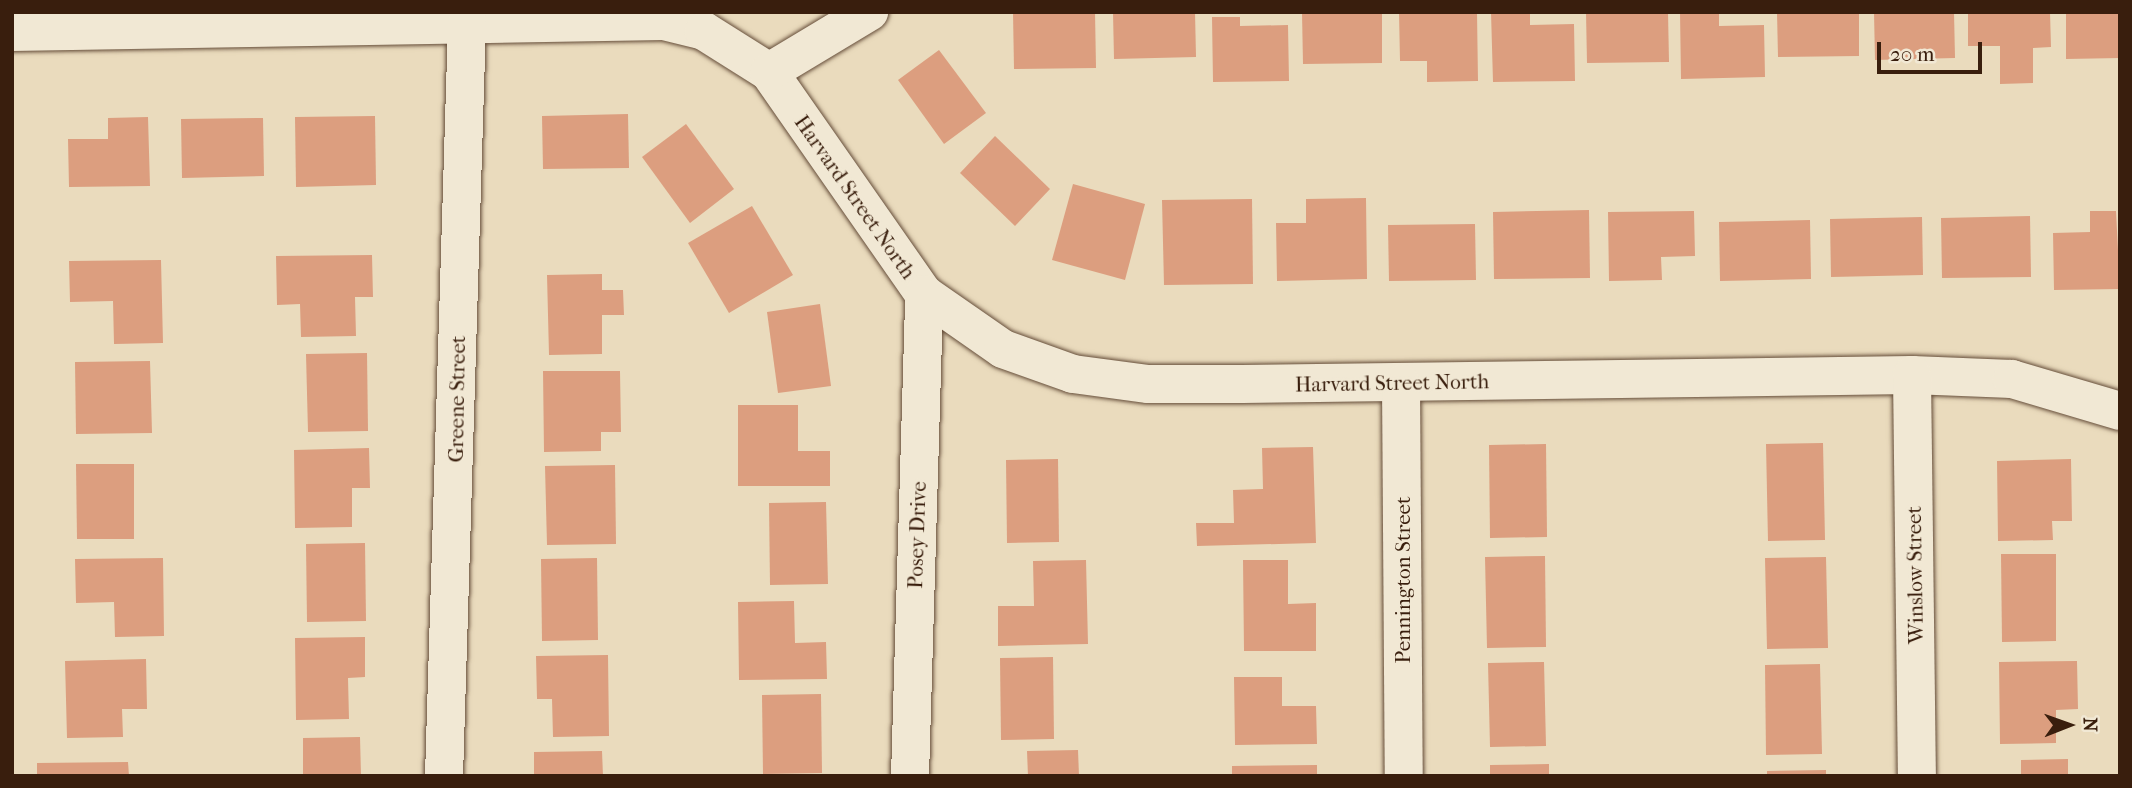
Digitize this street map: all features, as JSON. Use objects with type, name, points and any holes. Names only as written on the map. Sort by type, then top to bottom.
[{"type":"street","points":[[769,72],[869,12]]},
{"type":"street","name":"Harvard Street North","points":[[12,33],[467,22],[664,21],[704,31],[769,72],[924,294],[1003,349],[1073,374],[1148,384],[1401,384],[1912,375],[2012,379],[2120,411]]},
{"type":"street","name":"Greene Street","points":[[444,776],[467,22]]},
{"type":"street","name":"Posey Drive","points":[[911,776],[924,294]]},
{"type":"street","name":"Winslow Street","points":[[1912,375],[1917,776]]},
{"type":"street","name":"Pennington Street","points":[[1401,384],[1404,776]]},
{"type":"building","points":[[1013,12],[1095,12],[1096,68],[1014,69]]},
{"type":"building","points":[[1113,12],[1195,12],[1196,57],[1114,59]]},
{"type":"building","points":[[1302,12],[1382,12],[1382,63],[1303,64]]},
{"type":"building","points":[[1399,12],[1477,12],[1478,81],[1427,82],[1427,61],[1400,61]]},
{"type":"building","points":[[1491,12],[1530,12],[1530,25],[1574,24],[1575,81],[1493,82]]},
{"type":"building","points":[[1586,12],[1668,12],[1669,62],[1587,63]]},
{"type":"building","points":[[1680,12],[1719,12],[1719,26],[1764,25],[1765,77],[1681,79]]},
{"type":"building","points":[[1777,12],[1859,12],[1859,56],[1778,57]]},
{"type":"building","points":[[1874,12],[1954,12],[1955,58],[1875,60]]},
{"type":"building","points":[[1968,12],[2050,12],[2051,47],[2033,48],[2033,83],[2000,84],[2000,46],[1968,46]]},
{"type":"building","points":[[2066,12],[2120,12],[2120,58],[2066,59]]},
{"type":"building","points":[[1212,17],[1240,17],[1240,26],[1288,25],[1289,81],[1213,82]]},
{"type":"building","points":[[939,50],[986,113],[944,144],[898,80]]},
{"type":"building","points":[[628,114],[629,168],[543,169],[542,116]]},
{"type":"building","points":[[375,116],[376,185],[296,187],[295,117]]},
{"type":"building","points":[[148,117],[150,186],[69,187],[68,139],[108,139],[108,118]]},
{"type":"building","points":[[263,118],[264,176],[182,178],[181,119]]},
{"type":"building","points":[[686,124],[734,189],[690,223],[642,157]]},
{"type":"building","points":[[995,136],[1050,189],[1015,226],[960,173]]},
{"type":"building","points":[[1073,184],[1145,204],[1125,280],[1052,260]]},
{"type":"building","points":[[1366,198],[1367,279],[1277,281],[1276,223],[1306,223],[1306,199]]},
{"type":"building","points":[[1252,199],[1253,284],[1164,285],[1162,200]]},
{"type":"building","points":[[752,206],[793,275],[729,313],[688,243]]},
{"type":"building","points":[[1589,210],[1590,278],[1494,279],[1493,212]]},
{"type":"building","points":[[1694,211],[1695,256],[1661,257],[1662,280],[1609,281],[1608,212]]},
{"type":"building","points":[[2090,211],[2116,211],[2120,289],[2054,290],[2053,233],[2090,232]]},
{"type":"building","points":[[2030,216],[2031,277],[1942,278],[1941,218]]},
{"type":"building","points":[[1922,217],[1923,275],[1831,277],[1830,219]]},
{"type":"building","points":[[1810,220],[1811,279],[1720,281],[1719,222]]},
{"type":"building","points":[[1475,224],[1476,280],[1389,281],[1388,225]]},
{"type":"building","points":[[372,255],[373,297],[355,297],[356,336],[301,337],[300,304],[277,305],[276,256]]},
{"type":"building","points":[[161,260],[163,343],[114,344],[113,301],[70,302],[69,261]]},
{"type":"building","points":[[602,274],[602,290],[623,290],[624,315],[602,315],[602,354],[549,355],[547,275]]},
{"type":"building","points":[[820,304],[831,386],[778,393],[767,312]]},
{"type":"building","points":[[367,353],[368,431],[308,432],[306,354]]},
{"type":"building","points":[[150,361],[152,433],[76,434],[75,362]]},
{"type":"building","points":[[543,371],[620,371],[621,432],[601,432],[601,451],[544,452]]},
{"type":"building","points":[[738,405],[798,405],[798,451],[830,451],[830,486],[738,486]]},
{"type":"building","points":[[1823,443],[1825,540],[1768,541],[1766,444]]},
{"type":"building","points":[[1546,444],[1547,537],[1490,538],[1489,445]]},
{"type":"building","points":[[1313,447],[1316,543],[1197,546],[1196,523],[1234,523],[1233,490],[1263,489],[1262,448]]},
{"type":"building","points":[[369,448],[370,488],[352,488],[352,527],[295,528],[294,450]]},
{"type":"building","points":[[1058,459],[1059,542],[1007,543],[1006,460]]},
{"type":"building","points":[[2071,459],[2072,521],[2052,521],[2053,540],[1998,541],[1997,461]]},
{"type":"building","points":[[76,464],[134,464],[134,539],[77,539]]},
{"type":"building","points":[[615,465],[616,544],[547,545],[545,466]]},
{"type":"building","points":[[826,502],[828,584],[770,585],[769,503]]},
{"type":"building","points":[[365,543],[366,621],[307,622],[306,544]]},
{"type":"building","points":[[2001,554],[2056,554],[2056,641],[2002,642]]},
{"type":"building","points":[[1545,556],[1546,647],[1487,648],[1485,557]]},
{"type":"building","points":[[1826,557],[1828,648],[1767,649],[1765,558]]},
{"type":"building","points":[[163,558],[164,636],[115,637],[114,602],[76,603],[75,559]]},
{"type":"building","points":[[597,558],[598,640],[542,641],[541,559]]},
{"type":"building","points":[[1086,560],[1088,644],[998,646],[998,606],[1034,606],[1033,561]]},
{"type":"building","points":[[1243,560],[1288,560],[1288,604],[1316,603],[1316,651],[1244,651]]},
{"type":"building","points":[[794,601],[795,643],[826,642],[827,679],[739,680],[738,602]]},
{"type":"building","points":[[365,637],[365,677],[348,678],[349,719],[296,720],[295,638]]},
{"type":"building","points":[[608,655],[609,736],[553,737],[552,699],[537,699],[536,656]]},
{"type":"building","points":[[1053,657],[1054,739],[1001,740],[1000,658]]},
{"type":"building","points":[[146,659],[147,709],[122,709],[123,737],[67,738],[65,661]]},
{"type":"building","points":[[2077,661],[2078,709],[2056,710],[2056,743],[2000,744],[1999,662]]},
{"type":"building","points":[[1544,662],[1546,746],[1490,747],[1488,663]]},
{"type":"building","points":[[1820,664],[1822,754],[1766,755],[1765,665]]},
{"type":"building","points":[[1234,677],[1282,677],[1282,706],[1316,706],[1317,744],[1235,745]]},
{"type":"building","points":[[821,694],[822,773],[763,774],[762,695]]},
{"type":"building","points":[[360,737],[361,776],[303,776],[303,738]]},
{"type":"building","points":[[1078,750],[1079,776],[1028,776],[1027,751]]},
{"type":"building","points":[[602,751],[603,776],[534,776],[534,752]]},
{"type":"building","points":[[2068,759],[2068,776],[2021,776],[2021,760]]},
{"type":"building","points":[[128,762],[129,776],[37,776],[37,763]]},
{"type":"building","points":[[1549,764],[1549,776],[1490,776],[1490,765]]},
{"type":"building","points":[[1317,765],[1317,776],[1232,776],[1232,766]]},
{"type":"building","points":[[1826,770],[1826,776],[1767,776],[1767,771]]}]
